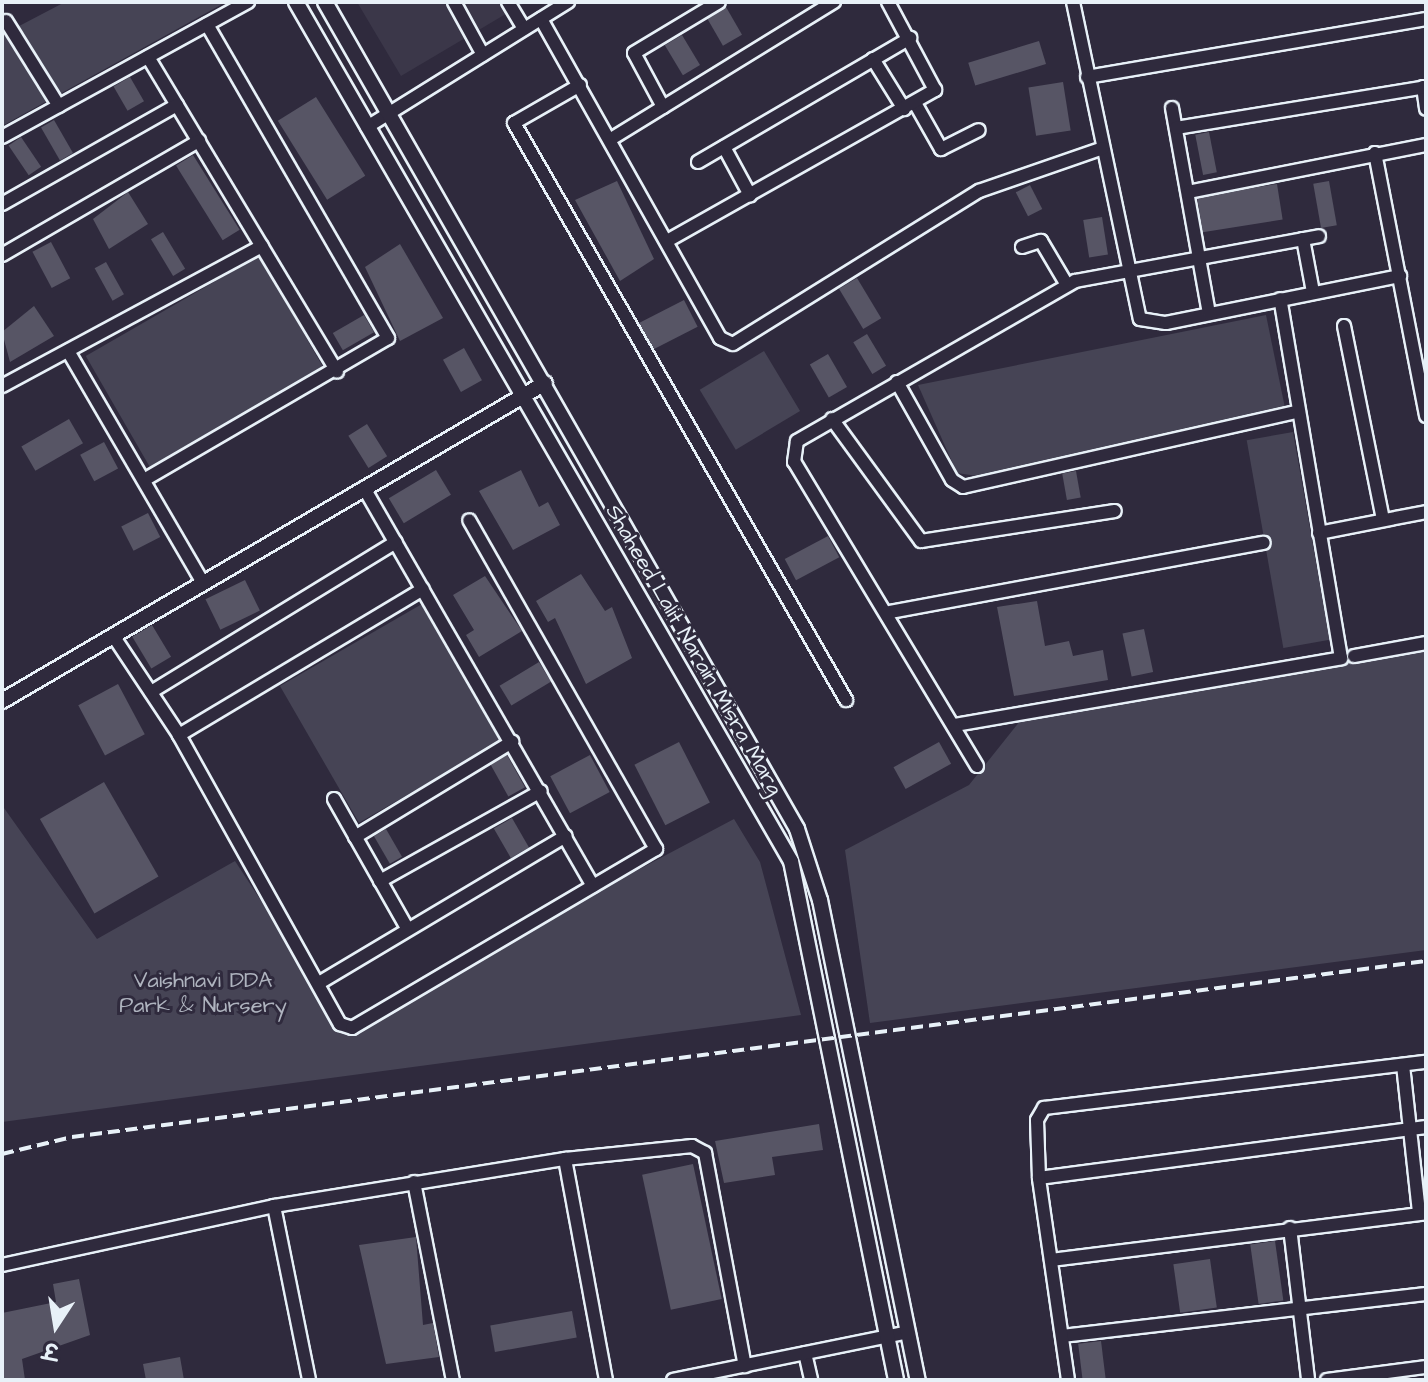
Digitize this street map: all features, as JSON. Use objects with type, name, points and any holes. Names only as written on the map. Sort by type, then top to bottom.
[{"type":"street","points":[[2,137],[248,2]]},
{"type":"street","name":"Shaheed Lalit Narain Misra Marg","points":[[296,2],[791,861],[896,1380]]},
{"type":"street","name":"Shaheed Lalit Narain Misra Marg","points":[[325,2],[545,383],[808,856],[918,1380]]},
{"type":"street","points":[[454,2],[483,55]]},
{"type":"street","points":[[508,2],[524,29]]},
{"type":"street","points":[[367,127],[568,2]]},
{"type":"street","points":[[663,107],[634,53],[719,2]]},
{"type":"street","points":[[611,139],[834,2]]},
{"type":"street","points":[[667,241],[909,106],[936,84],[888,2]]},
{"type":"street","points":[[1073,2],[1126,266],[1140,319],[1166,323],[1400,276]]},
{"type":"street","points":[[3,19],[59,106]]},
{"type":"street","points":[[541,19],[720,338],[733,344],[979,191],[1103,148]]},
{"type":"street","points":[[1087,77],[1426,19]]},
{"type":"street","points":[[144,480],[386,344],[386,332],[207,25]]},
{"type":"street","points":[[698,162],[910,38]]},
{"type":"street","points":[[148,57],[337,372]]},
{"type":"street","points":[[873,59],[941,149],[979,130]]},
{"type":"street","points":[[580,85],[514,123],[846,700]]},
{"type":"street","points":[[1176,128],[1424,87],[1426,109]]},
{"type":"street","points":[[2,204],[177,105]]},
{"type":"street","points":[[1172,108],[1209,314]]},
{"type":"street","points":[[2,255],[199,141]]},
{"type":"street","points":[[1188,192],[1426,145]]},
{"type":"street","points":[[724,147],[750,195]]},
{"type":"street","points":[[1375,153],[1426,416]]},
{"type":"street","points":[[977,766],[890,612],[794,462],[797,441],[1067,285],[1126,266],[1319,236]]},
{"type":"street","points":[[1303,239],[1313,292]]},
{"type":"street","points":[[1022,247],[1041,241],[1067,285]]},
{"type":"street","points":[[2,386],[262,246]]},
{"type":"street","points":[[955,725],[1341,658],[1280,299]]},
{"type":"street","points":[[1344,326],[1383,520]]},
{"type":"street","points":[[68,351],[203,583]]},
{"type":"street","points":[[897,382],[952,480],[968,488],[1299,411]]},
{"type":"street","points":[[2,701],[545,383]]},
{"type":"street","points":[[832,419],[921,541],[1115,511]]},
{"type":"street","points":[[364,488],[593,886]]},
{"type":"street","points":[[1319,533],[1426,512]]},
{"type":"street","points":[[114,637],[179,735],[340,1024],[352,1028],[593,886],[650,858],[655,844],[469,520]]},
{"type":"street","points":[[151,692],[396,542]]},
{"type":"street","points":[[890,612],[1264,543]]},
{"type":"street","points":[[179,735],[423,589]]},
{"type":"street","points":[[1354,656],[1426,643]]},
{"type":"street","points":[[355,837],[512,742]]},
{"type":"street","points":[[380,881],[541,791]]},
{"type":"street","points":[[334,799],[407,928]]},
{"type":"street","points":[[319,983],[566,836]]},
{"type":"street","points":[[1068,1380],[1039,1178],[1037,1120],[1056,1103],[1426,1062]]},
{"type":"street","points":[[1051,1260],[1422,1213],[1403,1065]]},
{"type":"street","points":[[1039,1178],[1426,1127]]},
{"type":"street","points":[[2,1265],[274,1206],[565,1159],[692,1146],[705,1153],[745,1366]]},
{"type":"street","points":[[565,1159],[606,1380]]},
{"type":"street","points":[[414,1182],[453,1380]]},
{"type":"street","points":[[274,1206],[309,1380]]},
{"type":"street","points":[[1290,1228],[1308,1380]]},
{"type":"street","points":[[1062,1336],[1426,1294]]},
{"type":"street","points":[[673,1380],[726,1374],[745,1366],[908,1332]]},
{"type":"street","points":[[805,1353],[811,1380]]},
{"type":"street","points":[[1327,1380],[1426,1367]]},
{"type":"shaded area","points":[[357,2],[526,2],[401,76]]},
{"type":"green space","points":[[65,2],[226,2],[2,126],[2,35]]},
{"type":"green space","points":[[259,256],[326,371],[152,471],[86,356]]},
{"type":"green space","points":[[1266,315],[1285,408],[977,476],[957,473],[918,385]]},
{"type":"green space","points":[[764,351],[800,411],[736,450],[700,390]]},
{"type":"green space","points":[[1293,432],[1330,640],[1283,648],[1247,440]]},
{"type":"green space","points":[[422,604],[501,741],[359,823],[280,686]]},
{"type":"green space","points":[[1426,650],[1426,950],[870,1023],[845,850],[969,785],[1020,721]]},
{"type":"green space","name":"Vaishnavi DDA Park & Nursery","points":[[4,808],[97,939],[235,861],[343,1026],[734,819],[760,862],[801,1015],[2,1122]]},
{"type":"building","points":[[726,7],[742,35],[723,46],[707,18]]},
{"type":"building","points":[[682,35],[700,65],[683,75],[665,45]]},
{"type":"building","points":[[1039,41],[1046,64],[975,86],[968,63]]},
{"type":"building","points":[[130,77],[144,101],[128,111],[114,86]]},
{"type":"building","points":[[1063,82],[1071,130],[1036,136],[1028,87]]},
{"type":"building","points":[[316,97],[365,176],[327,200],[278,121]]},
{"type":"building","points":[[54,120],[73,153],[60,160],[41,127]]},
{"type":"building","points":[[1209,132],[1217,172],[1203,175],[1195,135]]},
{"type":"building","points":[[21,137],[41,167],[29,175],[9,145]]},
{"type":"building","points":[[193,155],[240,230],[223,240],[176,166]]},
{"type":"building","points":[[617,181],[654,259],[620,281],[575,200]]},
{"type":"building","points":[[1329,181],[1337,225],[1321,228],[1313,184]]},
{"type":"building","points":[[1277,184],[1283,220],[1203,232],[1197,197]]},
{"type":"building","points":[[1030,185],[1042,209],[1028,216],[1016,192]]},
{"type":"building","points":[[128,192],[148,224],[109,249],[93,219]]},
{"type":"building","points":[[1102,217],[1108,255],[1089,258],[1083,220]]},
{"type":"building","points":[[163,232],[185,269],[173,276],[151,239]]},
{"type":"building","points":[[51,242],[70,278],[52,288],[32,252]]},
{"type":"building","points":[[400,244],[443,318],[400,341],[365,267]]},
{"type":"building","points":[[106,262],[124,294],[113,301],[95,268]]},
{"type":"building","points":[[857,278],[881,318],[863,329],[839,289]]},
{"type":"building","points":[[684,300],[698,327],[652,350],[639,323]]},
{"type":"building","points":[[34,306],[54,336],[10,362],[2,332]]},
{"type":"building","points":[[364,315],[374,332],[343,350],[333,333]]},
{"type":"building","points":[[867,334],[886,366],[872,374],[853,342]]},
{"type":"building","points":[[464,348],[482,380],[461,392],[443,360]]},
{"type":"building","points":[[828,354],[847,387],[829,397],[810,364]]},
{"type":"building","points":[[69,419],[83,443],[35,471],[21,446]]},
{"type":"building","points":[[367,424],[387,456],[368,468],[348,436]]},
{"type":"building","points":[[104,442],[118,468],[94,481],[80,455]]},
{"type":"building","points":[[436,470],[451,495],[404,523],[389,498]]},
{"type":"building","points":[[521,470],[539,507],[548,502],[560,525],[513,550],[479,491]]},
{"type":"building","points":[[1076,471],[1081,498],[1067,500],[1062,473]]},
{"type":"building","points":[[148,513],[160,537],[134,551],[121,527]]},
{"type":"building","points":[[828,536],[839,557],[796,580],[785,559]]},
{"type":"building","points":[[581,574],[605,611],[612,607],[632,658],[586,684],[555,618],[548,622],[536,601]]},
{"type":"building","points":[[485,576],[522,631],[479,657],[466,635],[474,630],[453,595]]},
{"type":"building","points":[[245,580],[260,611],[220,630],[205,599]]},
{"type":"building","points":[[1037,601],[1045,646],[1069,641],[1073,656],[1103,650],[1108,680],[1014,696],[997,607]]},
{"type":"building","points":[[152,625],[171,657],[151,669],[132,637]]},
{"type":"building","points":[[1144,629],[1153,672],[1132,677],[1122,634]]},
{"type":"building","points":[[539,662],[551,682],[511,705],[500,686]]},
{"type":"building","points":[[118,684],[145,734],[105,755],[78,705]]},
{"type":"building","points":[[679,742],[710,803],[665,825],[634,765]]},
{"type":"building","points":[[939,742],[951,764],[906,789],[894,767]]},
{"type":"building","points":[[507,755],[525,787],[508,797],[490,764]]},
{"type":"building","points":[[590,755],[610,792],[570,813],[550,776]]},
{"type":"building","points":[[104,782],[158,876],[94,913],[40,819]]},
{"type":"building","points":[[512,818],[529,847],[511,858],[494,828]]},
{"type":"building","points":[[386,829],[402,857],[390,864],[374,836]]},
{"type":"building","points":[[819,1124],[823,1150],[772,1157],[775,1175],[724,1183],[715,1141]]},
{"type":"building","points":[[693,1164],[722,1299],[671,1310],[642,1175]]},
{"type":"building","points":[[416,1237],[423,1325],[433,1323],[439,1357],[386,1364],[359,1245]]},
{"type":"building","points":[[1275,1241],[1283,1300],[1259,1304],[1250,1244]]},
{"type":"building","points":[[1210,1259],[1217,1308],[1180,1313],[1173,1264]]},
{"type":"building","points":[[79,1279],[90,1335],[22,1359],[25,1380],[2,1380],[2,1313],[56,1302],[53,1284]]},
{"type":"building","points":[[572,1311],[577,1338],[495,1352],[490,1325]]},
{"type":"building","points":[[1101,1341],[1106,1380],[1083,1380],[1078,1344]]},
{"type":"building","points":[[180,1357],[184,1380],[146,1380],[143,1364]]},
{"type":"railway","points":[[2,1154],[72,1137],[1426,961]]}]
